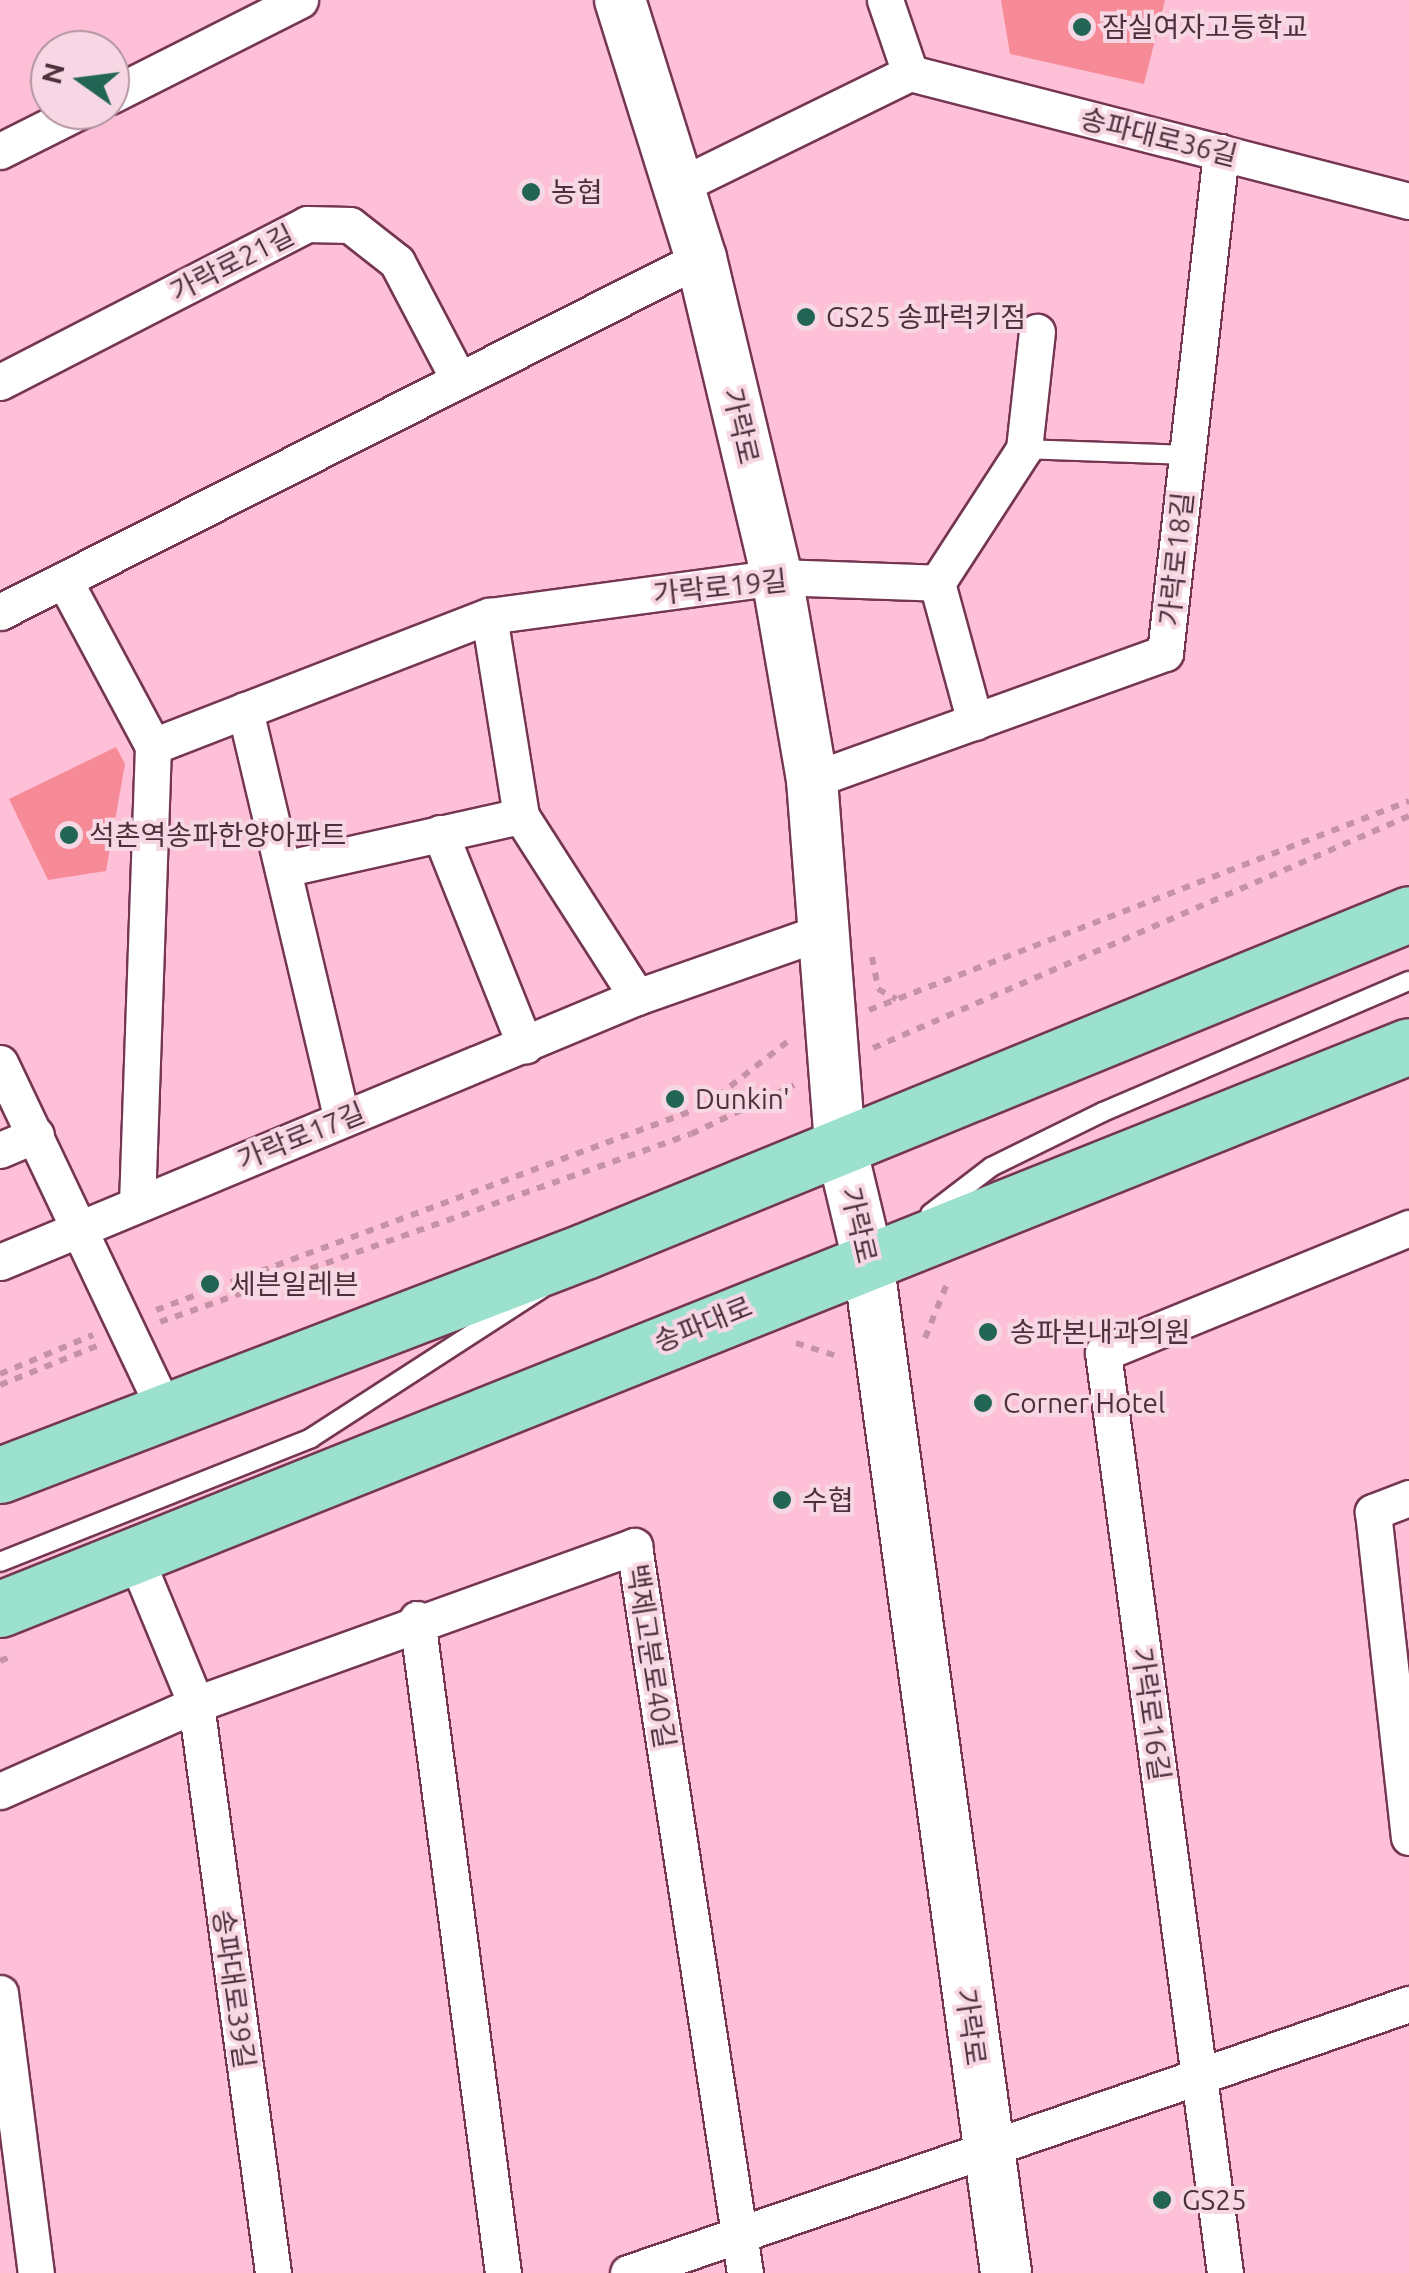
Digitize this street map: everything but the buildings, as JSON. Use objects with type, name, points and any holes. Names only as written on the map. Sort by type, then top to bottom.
[{"type":"main road","points":[[0,1474],[164,1408],[585,1251],[840,1143],[1409,914]]},
{"type":"main road","name":"송파대로","points":[[3,1595],[133,1552],[1409,1046]]},
{"type":"street","points":[[130,86],[300,0]]},
{"type":"street","name":"가락로","points":[[620,0],[701,258],[776,577],[812,780],[840,1143],[868,1260],[1006,2273]]},
{"type":"street","points":[[680,186],[910,73],[885,0]]},
{"type":"street","name":"송파대로36길","points":[[910,73],[1409,200]]},
{"type":"street","points":[[0,151],[42,130]]},
{"type":"street","name":"가락로18길","points":[[812,780],[1165,652],[1220,152]]},
{"type":"street","name":"가락로21길","points":[[0,382],[308,224],[350,225],[398,262],[460,380]]},
{"type":"street","points":[[0,612],[701,258]]},
{"type":"street","points":[[974,722],[937,582],[1024,449],[1037,332]]},
{"type":"street","name":"가락로19길","points":[[153,746],[489,616],[776,577],[937,582]]},
{"type":"street","points":[[64,580],[153,746],[136,1200]]},
{"type":"street","points":[[489,616],[521,816],[637,997]]},
{"type":"street","points":[[245,710],[342,1119]]},
{"type":"street","points":[[283,869],[521,816]]},
{"type":"street","points":[[440,833],[525,1046]]},
{"type":"street","name":"가락로17길","points":[[0,1262],[79,1231],[136,1200],[525,1046],[637,997],[824,930]]},
{"type":"street","points":[[0,1063],[164,1408]]},
{"type":"street","points":[[0,1150],[36,1136]]},
{"type":"street","name":"가락로16길","points":[[1225,2273],[1103,1353],[1409,1228]]},
{"type":"street","points":[[1409,1498],[1373,1512],[1409,1837]]},
{"type":"street","name":"백제고분로40길","points":[[416,1619],[634,1546],[746,2273]]},
{"type":"street","name":"송파대로39길","points":[[133,1552],[196,1704],[273,2273]]},
{"type":"street","points":[[0,1791],[196,1704],[416,1619],[503,2273]]},
{"type":"street","points":[[0,1993],[36,2273]]},
{"type":"street","points":[[628,2273],[739,2228],[1409,2004]]},
{"type":"lane","points":[[1024,449],[1187,456]]},
{"type":"lane","points":[[868,1260],[991,1167],[1409,981]]},
{"type":"lane","points":[[3,1595],[311,1438],[517,1310],[585,1251]]},
{"type":"path","points":[[0,1385],[127,1327],[691,1134],[830,1046],[1409,801]]},
{"type":"path","points":[[0,1374],[705,1106],[773,1044],[830,1046],[1409,816]]},
{"type":"path","points":[[803,1341],[855,1363]]},
{"type":"place","name":"잠실여자고등학교","points":[[1082,27]]},
{"type":"place","name":"농협","points":[[531,192]]},
{"type":"place","name":"GS25 송파럭키점","points":[[806,317]]},
{"type":"place","name":"석촌역송파한양아파트","points":[[69,835]]},
{"type":"place","name":"Dunkin'","points":[[675,1099]]},
{"type":"place","name":"세븐일레븐","points":[[210,1284]]},
{"type":"place","name":"송파본내과의원","points":[[988,1332]]},
{"type":"place","name":"Corner Hotel","points":[[983,1403]]},
{"type":"place","name":"수협","points":[[782,1500]]},
{"type":"place","name":"GS25","points":[[1162,2200]]}]
